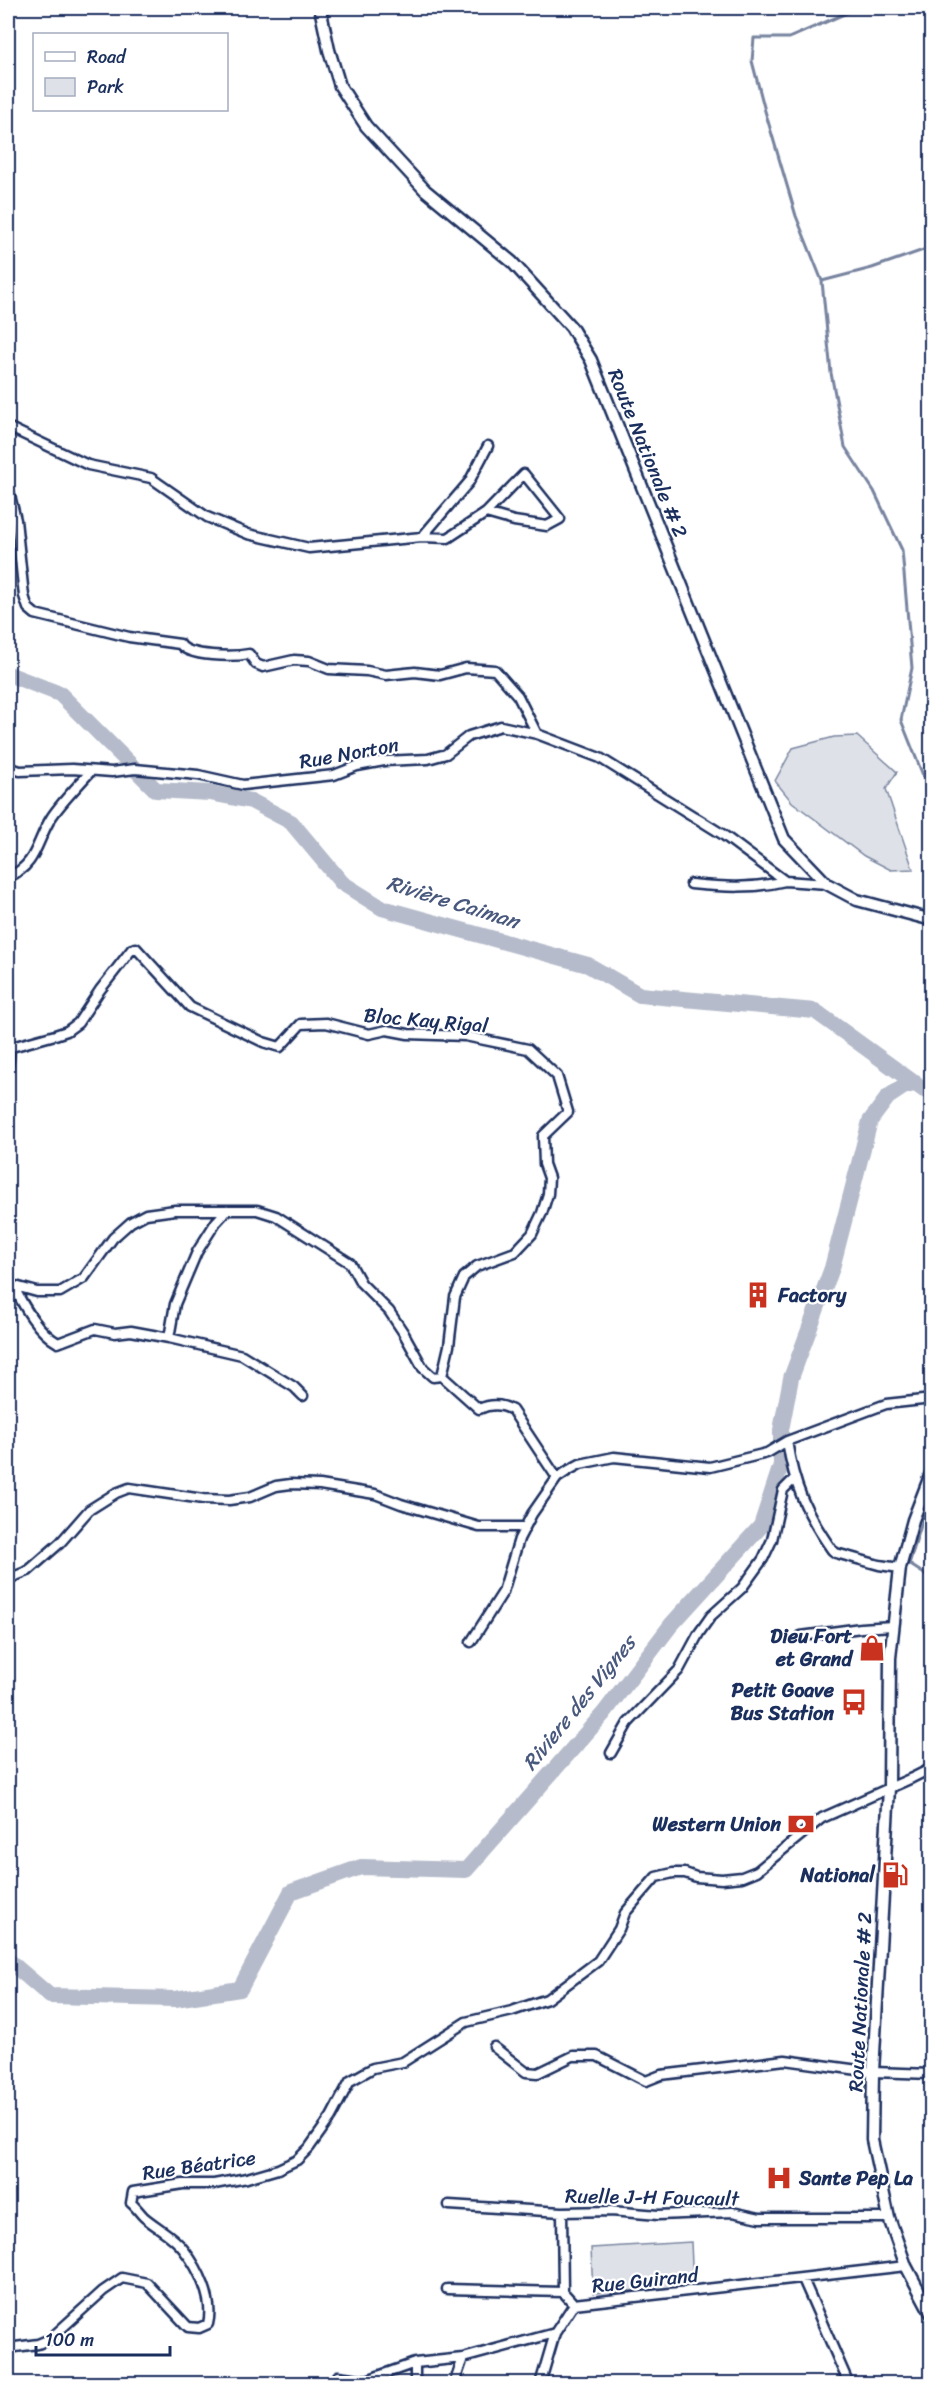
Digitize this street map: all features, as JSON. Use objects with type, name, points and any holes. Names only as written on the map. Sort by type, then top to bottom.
[{"type":"main road","name":"Route Nationale # 2","points":[[320,8],[328,50],[340,86],[366,126],[425,190],[512,262],[571,327],[591,360],[784,839],[827,884],[857,900],[932,920]]},
{"type":"main road","name":"Route Nationale # 2","points":[[932,1471],[913,1520],[900,1569],[892,1626],[889,1788],[873,2072],[872,2140],[889,2218],[906,2266],[932,2314]]},
{"type":"street","points":[[8,427],[88,465],[151,478],[207,517],[248,534],[309,548],[422,537],[448,538],[486,513],[524,474],[560,519],[547,526],[514,521],[486,513]]},
{"type":"street","points":[[422,537],[469,482],[488,446]]},
{"type":"street","points":[[8,487],[16,520],[24,596],[28,608],[35,614],[129,637],[180,644],[183,649],[195,653],[241,656],[249,654],[256,664],[263,667],[294,660],[309,661],[329,669],[367,671],[386,675],[403,672],[440,675],[466,668],[495,670],[518,696],[537,734]]},
{"type":"street","name":"Rue Norton","points":[[8,767],[20,771],[72,769],[112,772],[135,769],[188,774],[243,785],[334,775],[357,766],[384,761],[428,759],[446,754],[469,736],[501,726],[537,734],[600,758],[722,834],[784,881]]},
{"type":"street","points":[[8,877],[28,865],[51,818],[91,771]]},
{"type":"street","points":[[691,884],[737,887],[766,886],[784,881],[827,884]]},
{"type":"street","name":"Bloc Kay Rigal","points":[[9,1047],[55,1035],[78,1023],[100,990],[132,949],[136,948],[190,1007],[263,1042],[280,1047],[301,1024],[326,1023],[369,1034],[387,1030],[408,1034],[465,1036],[528,1049],[557,1076],[568,1112],[543,1136],[544,1164],[549,1178],[548,1194],[542,1214],[532,1234],[515,1252],[477,1266],[464,1277],[455,1297],[449,1346],[442,1376]]},
{"type":"street","points":[[8,1069],[9,1047]]},
{"type":"street","points":[[11,1286],[38,1292],[60,1292],[84,1278],[113,1238],[131,1222],[146,1214],[175,1210],[257,1210],[276,1216],[350,1263],[361,1283],[389,1311],[423,1368],[433,1377],[442,1376],[479,1409],[488,1406],[506,1406],[512,1410],[557,1478]]},
{"type":"street","points":[[169,1338],[175,1304],[197,1252],[216,1222],[227,1210]]},
{"type":"street","points":[[11,1286],[35,1321],[52,1340],[58,1343],[95,1329],[115,1333],[131,1331],[169,1338],[242,1355],[294,1387],[303,1396]]},
{"type":"street","points":[[471,1642],[502,1592],[525,1527],[557,1478],[580,1464],[614,1457],[710,1467],[767,1453],[787,1441],[886,1404],[932,1399]]},
{"type":"street","points":[[787,1441],[794,1479],[812,1521],[832,1550],[836,1553],[900,1569]]},
{"type":"street","points":[[611,1753],[628,1723],[679,1670],[711,1616],[752,1576],[772,1540],[783,1490],[794,1479]]},
{"type":"street","points":[[8,1579],[28,1571],[60,1543],[89,1510],[116,1493],[129,1488],[204,1499],[229,1500],[250,1497],[276,1486],[320,1485],[375,1494],[479,1527],[525,1527]]},
{"type":"street","points":[[801,1636],[892,1626]]},
{"type":"street","points":[[889,1788],[932,1768]]},
{"type":"street","name":"Rue Béatrice","points":[[8,2348],[38,2344],[50,2339],[103,2291],[122,2278],[147,2283],[188,2327],[199,2328],[208,2324],[210,2315],[206,2293],[197,2271],[183,2248],[144,2217],[131,2203],[133,2192],[183,2184],[214,2184],[267,2172],[297,2160],[309,2148],[331,2116],[350,2081],[373,2068],[403,2062],[431,2042],[466,2022],[512,2011],[547,1999],[598,1961],[619,1929],[625,1914],[640,1893],[656,1877],[674,1873],[722,1879],[742,1877],[757,1871],[822,1818],[889,1788]]},
{"type":"street","points":[[494,2047],[526,2072],[538,2073],[573,2056],[597,2056],[646,2080],[661,2075],[785,2060],[873,2072],[932,2074]]},
{"type":"street","name":"Ruelle J-H Foucault","points":[[449,2205],[658,2215],[732,2212],[759,2218],[889,2218]]},
{"type":"street","points":[[562,2212],[562,2292]]},
{"type":"street","name":"Rue Guirand","points":[[540,2384],[555,2333],[574,2304],[906,2266]]},
{"type":"street","points":[[803,2279],[849,2384]]},
{"type":"street","points":[[447,2289],[562,2292],[574,2304]]},
{"type":"street","points":[[338,2376],[367,2380],[415,2363],[462,2358],[555,2333]]},
{"type":"street","points":[[454,2384],[462,2358]]},
{"type":"street","points":[[415,2363],[415,2384]]},
{"type":"green space","points":[[857,736],[897,772],[886,789],[913,869],[891,870],[864,856],[792,802],[775,781],[793,748],[834,737]]},
{"type":"green space","points":[[691,2242],[693,2287],[593,2293],[591,2248]]},
{"type":"waterway","points":[[822,281],[796,216],[765,111],[752,61],[754,38],[789,38],[858,8]]},
{"type":"waterway","name":"Riviere des Vignes","points":[[932,247],[872,268],[822,281],[831,373],[845,447],[874,491],[902,550],[912,668],[901,720],[932,798]]},
{"type":"waterway","name":"Rivière Caiman","points":[[8,674],[60,694],[156,790],[210,793],[251,801],[291,822],[342,883],[382,908],[588,965],[640,995],[815,1011],[924,1090],[932,1092]]},
{"type":"waterway","name":"Riviere des Vignes","points":[[8,1960],[50,1996],[175,1999],[240,1989],[291,1892],[361,1867],[466,1870],[604,1713],[671,1625],[761,1526],[781,1465],[781,1430],[791,1378],[832,1268],[870,1121],[888,1097],[903,1087],[916,1083]]},
{"type":"waterway","points":[[932,1490],[909,1564],[932,1579]]},
{"type":"waterway","points":[[932,1894],[932,1901]]},
{"type":"place","name":"Factory","points":[[758,1295]]},
{"type":"place","name":"Dieu Fort et Grand","points":[[872,1648]]},
{"type":"place","name":"Petit Goave Bus Station","points":[[854,1702]]},
{"type":"place","name":"Western Union","points":[[801,1824]]},
{"type":"place","name":"National","points":[[895,1875]]},
{"type":"place","name":"Sante Pep La","points":[[779,2178]]}]
